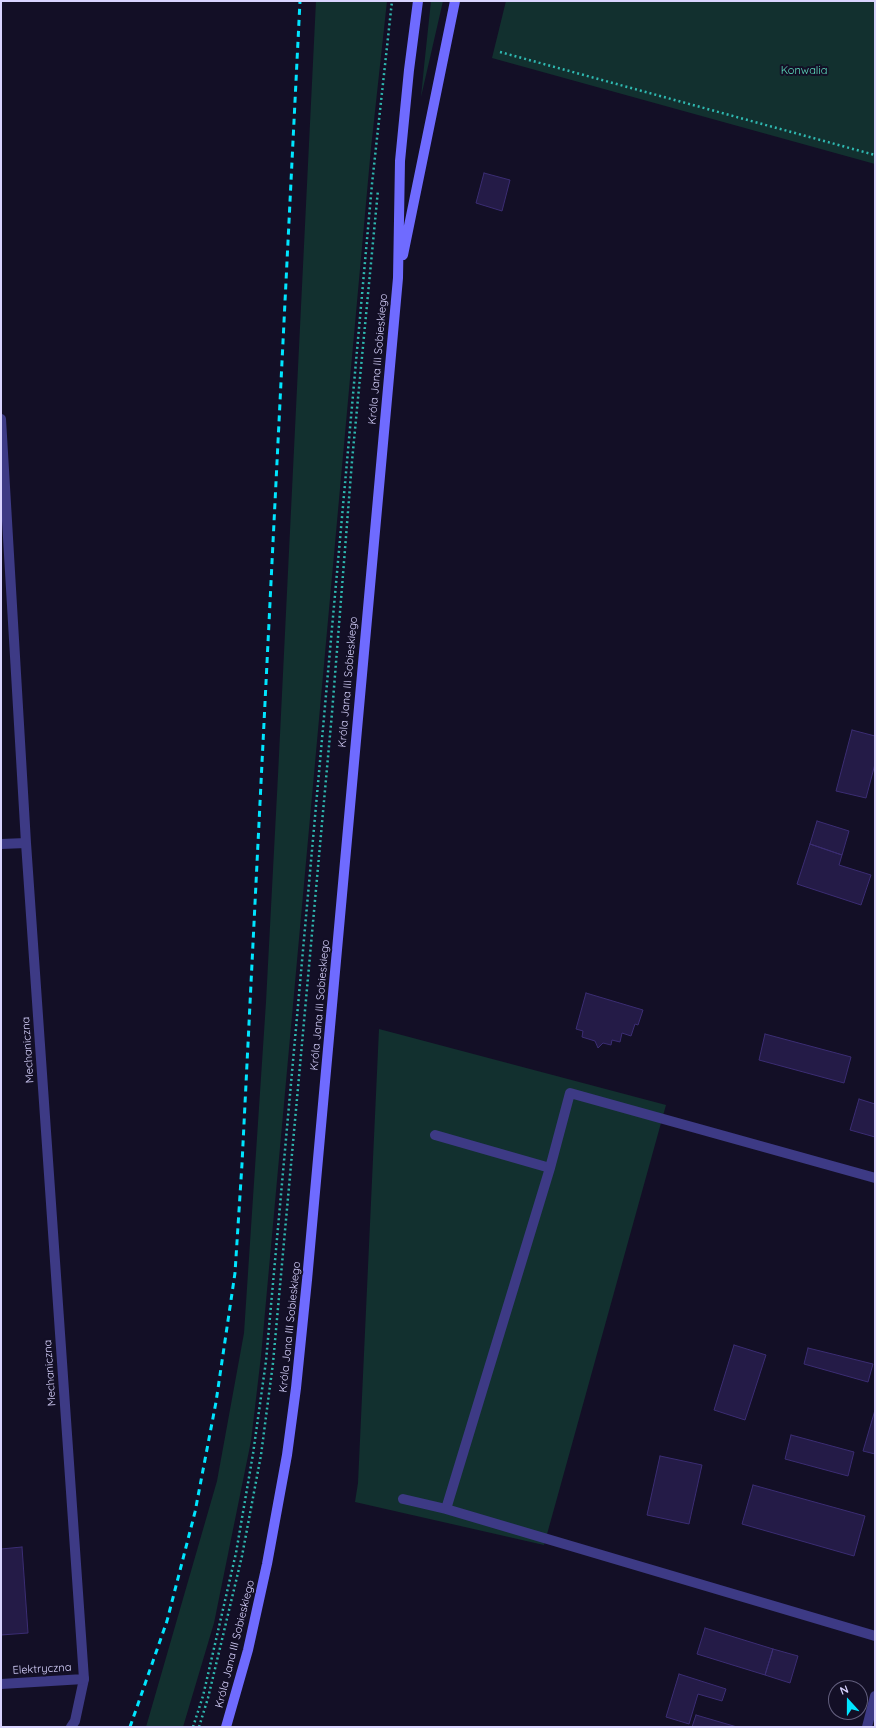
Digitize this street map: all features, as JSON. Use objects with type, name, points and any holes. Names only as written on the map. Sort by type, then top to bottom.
[{"type":"main road","name":"Króla Jana III Sobieskiego","points":[[226,1727],[248,1650],[267,1564],[284,1470],[296,1388],[307,1287],[398,278],[400,161],[409,70],[418,1]]},
{"type":"main road","name":"Króla Jana III Sobieskiego","points":[[398,278],[455,1]]},
{"type":"street","name":"Mechaniczna","points":[[1,419],[26,843],[84,1679],[75,1720],[71,1727]]},
{"type":"street","points":[[1,844],[26,843]]},
{"type":"street","points":[[446,1509],[550,1168],[570,1093],[875,1178]]},
{"type":"street","points":[[435,1135],[550,1168]]},
{"type":"street","points":[[403,1499],[446,1509],[875,1636]]},
{"type":"street","name":"Elektryczna","points":[[1,1684],[84,1679]]},
{"type":"street","points":[[867,1727],[875,1696]]},
{"type":"path","points":[[193,1727],[203,1696],[236,1553],[253,1454],[266,1361],[370,207],[392,1]]},
{"type":"path","points":[[500,52],[875,155]]},
{"type":"path","points":[[199,1727],[210,1691],[242,1556],[261,1456],[273,1363],[332,705],[352,460],[379,187]]},
{"type":"green space","points":[[316,1],[387,1],[371,148],[261,1356],[251,1441],[214,1623],[183,1727],[146,1727],[217,1481],[244,1333],[266,1002]]},
{"type":"green space","points":[[431,1],[443,1],[421,97],[424,67]]},
{"type":"green space","name":"Konwalia","points":[[506,1],[875,1],[875,164],[492,58]]},
{"type":"green space","points":[[379,1029],[666,1105],[544,1545],[355,1502],[358,1483]]},
{"type":"building","points":[[484,173],[510,180],[502,211],[476,203]]},
{"type":"building","points":[[852,730],[875,736],[875,764],[866,798],[836,791]]},
{"type":"building","points":[[817,821],[849,831],[842,855],[810,844]]},
{"type":"building","points":[[810,844],[842,855],[839,865],[871,875],[861,905],[797,884]]},
{"type":"building","points":[[586,993],[643,1010],[638,1025],[635,1024],[631,1036],[622,1033],[620,1042],[612,1040],[611,1045],[603,1043],[598,1048],[595,1041],[582,1037],[583,1031],[576,1029]]},
{"type":"building","points":[[765,1034],[851,1057],[844,1083],[759,1060]]},
{"type":"building","points":[[859,1099],[875,1104],[875,1137],[850,1130]]},
{"type":"building","points":[[734,1345],[766,1355],[745,1420],[714,1410]]},
{"type":"building","points":[[808,1348],[873,1364],[868,1382],[804,1364]]},
{"type":"building","points":[[875,1410],[875,1454],[863,1451]]},
{"type":"building","points":[[791,1435],[854,1452],[848,1476],[785,1459]]},
{"type":"building","points":[[660,1456],[702,1465],[689,1524],[647,1515]]},
{"type":"building","points":[[753,1485],[865,1516],[854,1556],[742,1524]]},
{"type":"building","points":[[22,1547],[28,1633],[1,1635],[1,1549]]},
{"type":"building","points":[[705,1628],[773,1649],[765,1675],[697,1654]]},
{"type":"building","points":[[773,1649],[798,1656],[790,1683],[765,1675]]},
{"type":"building","points":[[679,1674],[726,1689],[722,1701],[698,1694],[689,1724],[666,1717]]},
{"type":"building","points":[[696,1715],[737,1727],[692,1727]]},
{"type":"railway","points":[[130,1727],[167,1621],[195,1512],[216,1402],[235,1273],[242,1164],[300,1]]}]
